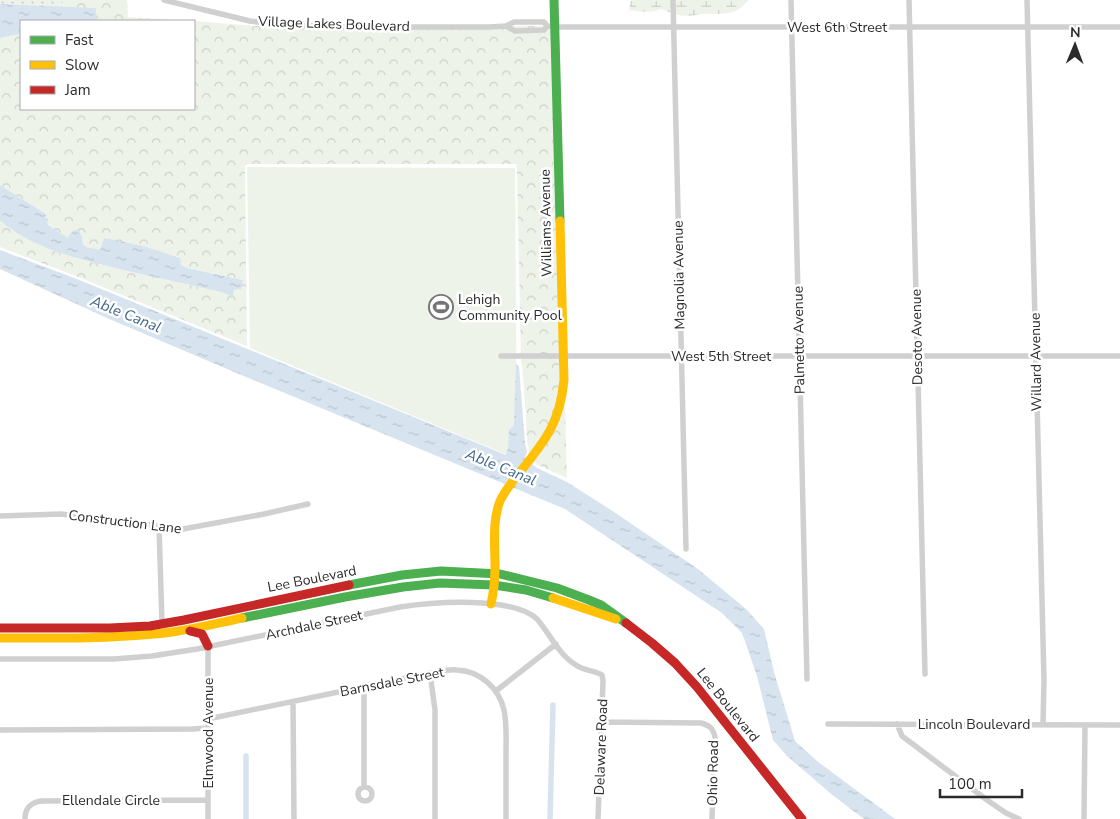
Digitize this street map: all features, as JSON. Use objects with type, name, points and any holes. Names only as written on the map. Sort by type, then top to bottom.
[{"type":"main road","name":"Williams Avenue","points":[[491,604],[495,573],[494,520],[496,512],[505,492],[550,433],[559,412],[563,395],[551,26],[554,0]]},
{"type":"main road","name":"Lee Boulevard","points":[[0,628],[133,627],[162,624],[342,586],[428,572],[495,573],[558,588],[601,605],[662,652],[688,676],[802,819]]},
{"type":"main road","name":"Lee Boulevard","points":[[0,638],[104,638],[163,634],[346,597],[428,584],[457,583],[494,585],[526,590],[621,620]]},
{"type":"main road","points":[[242,618],[251,612],[292,602],[293,596]]},
{"type":"main road","points":[[208,646],[209,634],[217,623]]},
{"type":"main road","points":[[162,624],[163,634]]},
{"type":"main road","points":[[13,638],[24,634],[48,632],[52,631],[53,628]]},
{"type":"main road","points":[[182,630],[201,633],[208,646]]},
{"type":"street","name":"Village Lakes Boulevard","points":[[164,0],[250,21],[273,24],[338,27],[506,26],[515,31],[544,30],[551,26]]},
{"type":"street","name":"Magnolia Avenue","points":[[673,0],[686,549]]},
{"type":"street","name":"Palmetto Avenue","points":[[790,0],[807,680]]},
{"type":"street","name":"Desoto Avenue","points":[[909,0],[925,674]]},
{"type":"street","name":"Willard Avenue","points":[[1027,0],[1043,725]]},
{"type":"street","name":"West 6th Street","points":[[551,26],[1120,27]]},
{"type":"street","name":"West 5th Street","points":[[501,356],[1120,356]]},
{"type":"street","name":"Construction Lane","points":[[0,516],[61,514],[190,529],[308,504]]},
{"type":"street","points":[[160,526],[162,624]]},
{"type":"street","name":"Archdale Street","points":[[0,659],[105,659],[177,653],[400,607],[446,602],[491,604],[522,610],[533,615],[566,657],[583,669],[598,672],[602,675]]},
{"type":"street","points":[[506,819],[505,719],[502,703],[496,691],[556,644]]},
{"type":"street","name":"Elmwood Avenue","points":[[208,646],[208,819]]},
{"type":"street","name":"Barnsdale Street","points":[[208,719],[447,670],[464,671],[477,676],[490,684],[496,691]]},
{"type":"street","points":[[430,673],[435,710],[435,819]]},
{"type":"street","name":"Delaware Road","points":[[598,819],[602,675]]},
{"type":"street","points":[[364,687],[364,786]]},
{"type":"street","points":[[293,702],[294,819]]},
{"type":"street","name":"Ohio Road","points":[[601,722],[701,723],[711,728],[715,737],[712,819]]},
{"type":"street","name":"Lincoln Boulevard","points":[[828,724],[1120,725]]},
{"type":"street","points":[[897,724],[902,736],[1006,813],[1019,819]]},
{"type":"street","points":[[1084,725],[1084,819]]},
{"type":"street","points":[[0,730],[208,728]]},
{"type":"street","name":"Ellendale Circle","points":[[25,819],[28,806],[41,801],[208,800]]},
{"type":"green space","points":[[0,0],[63,0],[62,7],[0,4]]},
{"type":"green space","points":[[63,0],[127,0],[128,17],[176,20],[96,20],[62,7]]},
{"type":"green space","points":[[631,0],[748,0],[733,12],[685,16],[661,9],[645,12],[629,10]]},
{"type":"green space","points":[[195,21],[257,26],[552,26],[560,394],[547,431],[528,457],[529,449],[521,363],[516,164],[246,165],[247,346],[0,247],[0,221],[29,240],[44,247],[94,263],[233,296],[234,290],[243,280],[187,268],[104,238],[100,251],[86,247],[83,244],[82,237],[69,235],[68,239],[48,225],[46,214],[0,185],[0,39],[20,34],[20,110],[195,110]]},
{"type":"green space","points":[[247,167],[515,168],[517,459],[250,348]]},
{"type":"green space","points":[[565,403],[567,478],[533,461]]},
{"type":"water","points":[[0,4],[96,8],[96,20],[20,20],[20,34],[0,39]]},
{"type":"water","points":[[0,185],[46,214],[48,225],[68,238],[74,230],[79,230],[83,244],[86,247],[100,250],[104,238],[143,246],[180,258],[181,265],[187,268],[243,280],[241,288],[234,290],[233,297],[221,292],[94,263],[44,247],[29,240],[0,221]]},
{"type":"water","name":"Able Canal","points":[[0,250],[77,279],[506,455],[509,430],[514,425],[516,364],[519,366],[527,451],[525,458],[537,468],[567,482],[611,510],[698,569],[746,609],[764,629],[774,672],[795,741],[817,761],[895,819],[864,819],[787,756],[773,740],[757,676],[742,633],[722,613],[565,509],[107,318],[0,269]]},
{"type":"water","name":"Lehigh Community Pool","points":[[431,299],[450,299],[451,318],[444,318],[444,314],[431,315]]},
{"type":"waterway","points":[[550,819],[553,705]]},
{"type":"waterway","points":[[246,756],[246,819]]},
{"type":"traffic: fast","points":[[554,0],[560,221]]},
{"type":"traffic: fast","points":[[349,585],[402,575],[441,571],[500,574],[557,588],[589,600],[601,605],[626,623]]},
{"type":"traffic: fast","points":[[242,618],[345,597],[440,583],[494,585],[526,590],[553,598]]},
{"type":"traffic: slow","points":[[491,604],[495,576],[494,541],[497,509],[507,489],[550,430],[562,395],[564,380],[560,221]]},
{"type":"traffic: slow","points":[[553,598],[616,619]]},
{"type":"traffic: slow","points":[[0,638],[135,636],[176,632],[242,618]]},
{"type":"traffic: jam","points":[[0,628],[150,626],[349,585]]},
{"type":"traffic: jam","points":[[626,623],[675,663],[697,687],[802,819]]},
{"type":"traffic: jam","points":[[190,631],[202,634],[208,646]]},
{"type":"place","name":"Lehigh Community Pool","points":[[441,307]]}]
